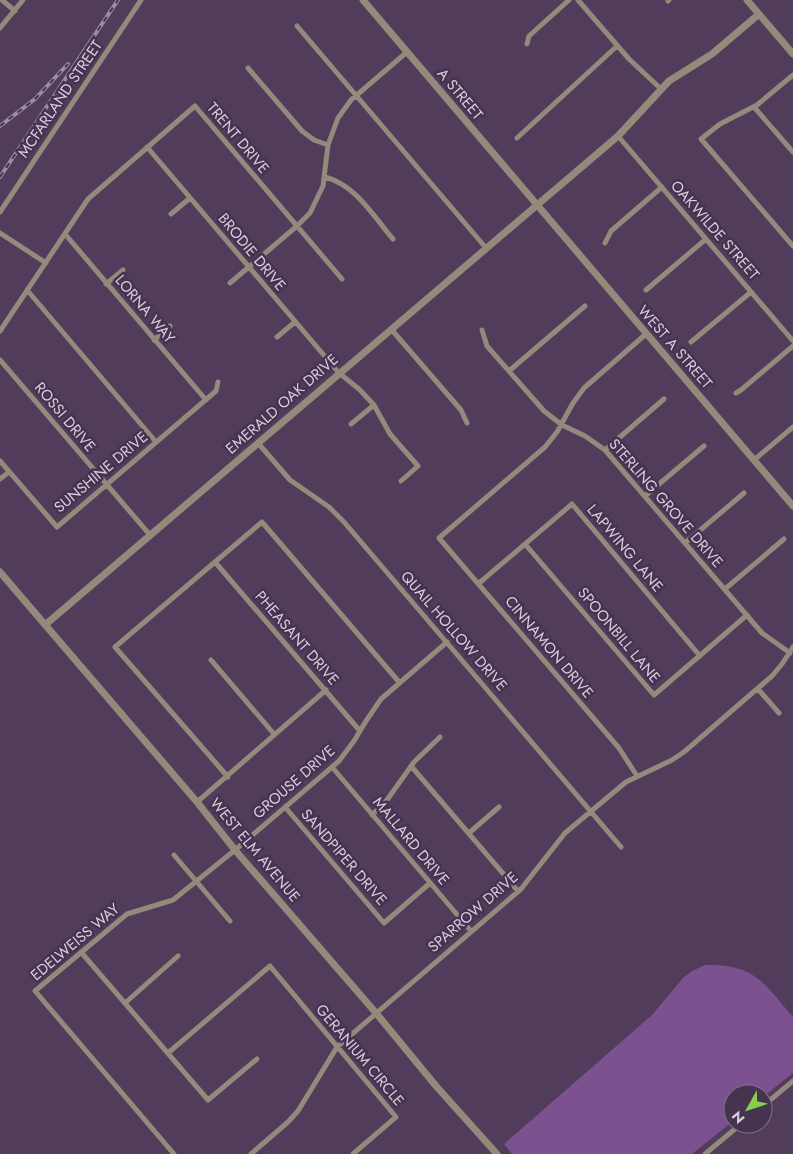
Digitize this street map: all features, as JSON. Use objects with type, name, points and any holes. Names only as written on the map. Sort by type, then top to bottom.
[{"type":"street","points":[[2,0],[15,11]]},
{"type":"street","points":[[0,28],[23,0]]},
{"type":"street","name":"MCFARLAND STREET","points":[[0,212],[141,0]]},
{"type":"street","name":"A STREET","points":[[363,0],[537,205]]},
{"type":"street","points":[[527,44],[529,36],[569,0]]},
{"type":"street","points":[[578,0],[617,46],[661,90]]},
{"type":"street","points":[[748,0],[793,54]]},
{"type":"street","name":"EMERALD OAK DRIVE","points":[[45,625],[618,136],[661,90],[679,74],[712,54],[759,14]]},
{"type":"street","points":[[297,26],[486,248]]},
{"type":"street","points":[[517,138],[617,46]]},
{"type":"street","points":[[230,283],[297,226],[315,206],[325,177],[328,144],[338,118],[356,96],[407,52]]},
{"type":"street","points":[[248,68],[302,131],[314,140],[328,144]]},
{"type":"street","points":[[793,75],[754,106],[720,124],[701,139],[793,246]]},
{"type":"street","name":"TRENT DRIVE","points":[[0,331],[64,234],[94,193],[195,106],[297,226]]},
{"type":"street","points":[[754,106],[793,152]]},
{"type":"street","name":"OAKWILDE STREET","points":[[618,136],[793,341]]},
{"type":"street","name":"BRODIE DRIVE","points":[[146,147],[339,373],[359,389],[374,405],[390,434],[418,466],[401,481]]},
{"type":"street","points":[[325,177],[342,183],[352,191],[393,239]]},
{"type":"street","points":[[605,242],[611,231],[662,187]]},
{"type":"street","points":[[171,214],[190,198]]},
{"type":"street","name":"WEST A STREET","points":[[537,205],[793,506]]},
{"type":"street","points":[[297,226],[342,279]]},
{"type":"street","points":[[0,232],[46,263]]},
{"type":"street","name":"LORNA WAY","points":[[64,234],[206,400]]},
{"type":"street","points":[[646,290],[706,239]]},
{"type":"street","points":[[106,284],[123,270]]},
{"type":"street","points":[[27,290],[156,442]]},
{"type":"street","points":[[692,342],[751,292]]},
{"type":"street","points":[[509,371],[584,306]]},
{"type":"street","points":[[277,337],[295,322]]},
{"type":"street","points":[[154,340],[170,326]]},
{"type":"street","points":[[391,329],[461,410],[467,423]]},
{"type":"street","name":"STERLING GROVE DRIVE","points":[[482,330],[487,346],[544,411],[562,425],[585,436],[605,450],[747,615],[770,640],[790,653]]},
{"type":"street","points":[[562,425],[573,403],[584,388],[646,334]]},
{"type":"street","points":[[736,393],[793,346]]},
{"type":"street","name":"ROSSI DRIVE","points":[[0,360],[150,535]]},
{"type":"street","name":"SUNSHINE DRIVE","points":[[0,461],[57,527],[216,392],[218,382]]},
{"type":"street","points":[[605,450],[664,399]]},
{"type":"street","points":[[351,424],[374,405]]},
{"type":"street","name":"CINNAMON DRIVE","points":[[562,425],[544,447],[438,538],[618,748],[637,776]]},
{"type":"street","points":[[754,460],[793,427]]},
{"type":"street","name":"QUAIL HOLLOW DRIVE","points":[[258,443],[290,480],[319,499],[338,515],[621,846]]},
{"type":"street","points":[[645,496],[704,446]]},
{"type":"street","points":[[0,479],[9,472]]},
{"type":"street","points":[[685,543],[744,492]]},
{"type":"street","name":"LAPWING LANE","points":[[478,584],[572,504],[700,656]]},
{"type":"street","points":[[228,777],[115,647],[262,522],[400,682]]},
{"type":"street","points":[[725,589],[784,539]]},
{"type":"street","name":"SPOONBILL LANE","points":[[525,544],[654,695],[747,615]]},
{"type":"street","name":"PHEASANT DRIVE","points":[[215,562],[360,731]]},
{"type":"street","name":"WEST ELM AVENUE","points":[[0,572],[436,1086],[497,1154]]},
{"type":"street","name":"GROUSE DRIVE","points":[[235,850],[332,767],[346,752],[381,699],[447,642]]},
{"type":"street","name":"SPARROW DRIVE","points":[[251,1154],[298,1111],[338,1047],[518,891],[555,844],[616,790],[637,776],[672,760],[684,752],[772,676],[793,647]]},
{"type":"street","points":[[211,660],[274,734]]},
{"type":"street","points":[[758,689],[779,713]]},
{"type":"street","points":[[197,802],[326,690]]},
{"type":"street","points":[[372,815],[391,795],[423,752],[440,737]]},
{"type":"street","points":[[411,766],[518,891]]},
{"type":"street","name":"MALLARD DRIVE","points":[[332,767],[471,931]]},
{"type":"street","name":"SANDPIPER DRIVE","points":[[285,807],[384,923],[430,883]]},
{"type":"street","points":[[468,833],[499,807]]},
{"type":"street","name":"EDELWEISS WAY","points":[[174,1154],[35,991],[127,914],[173,900],[235,850]]},
{"type":"street","points":[[174,855],[230,921]]},
{"type":"street","points":[[81,952],[208,1100],[256,1060]]},
{"type":"street","points":[[125,1003],[178,956]]},
{"type":"street","name":"GERANIUM CIRCLE","points":[[168,1053],[270,966],[396,1117],[353,1154]]},
{"type":"street","points":[[773,1098],[793,1081]]},
{"type":"street","points":[[706,1154],[730,1134]]},
{"type":"shaded area","points":[[705,965],[736,968],[756,978],[774,994],[793,1017],[793,1073],[773,1089],[773,1084],[723,1084],[723,1129],[692,1154],[512,1154],[504,1144],[652,1015],[683,978]]},
{"type":"railway","points":[[0,177],[118,0]]},
{"type":"railway","points":[[0,126],[35,99],[68,64]]}]
